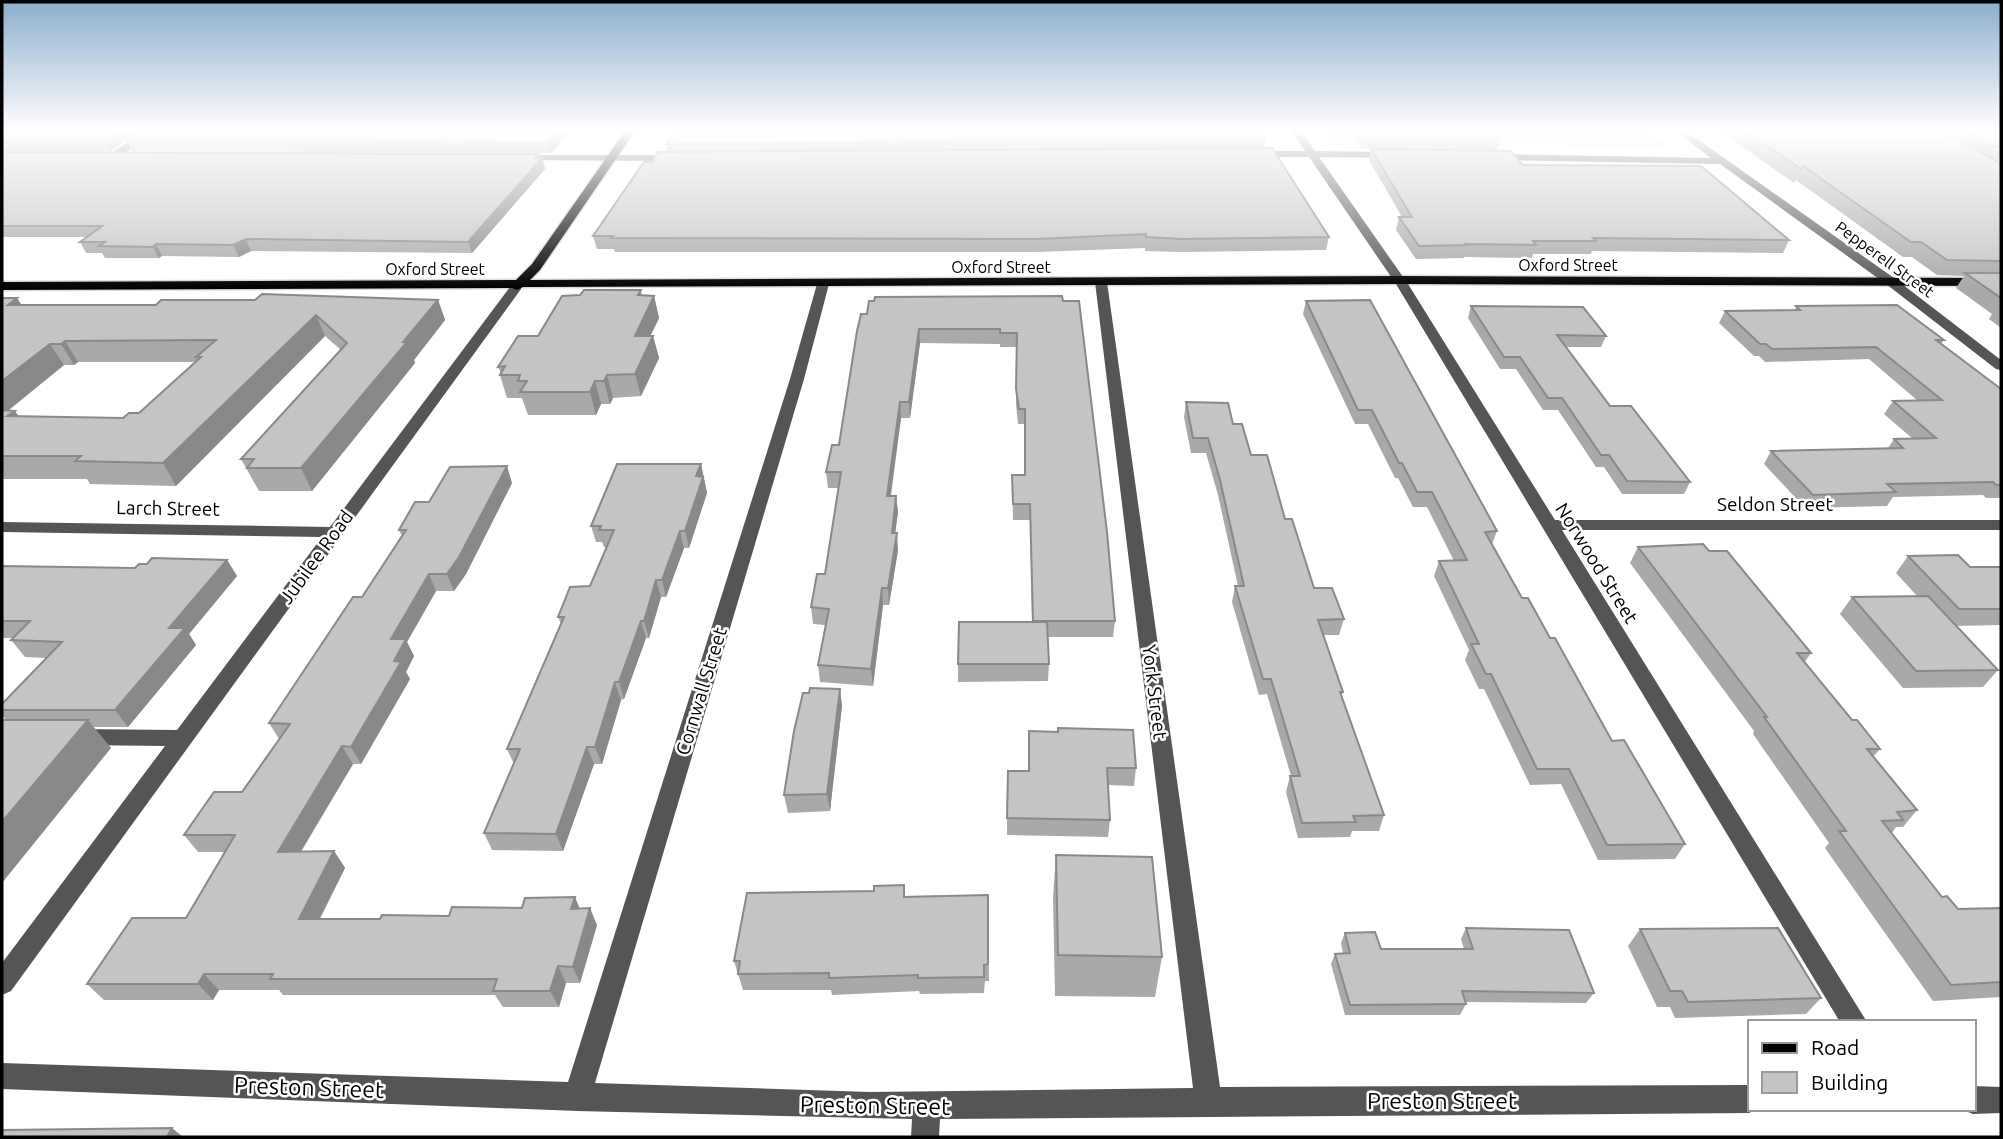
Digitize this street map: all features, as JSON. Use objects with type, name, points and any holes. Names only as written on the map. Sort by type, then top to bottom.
[{"type":"main road","name":"Jubilee Road","points":[[517,286],[536,267],[595,184]]},
{"type":"main road","name":"Oxford Street","points":[[2,286],[517,286],[1400,280],[2001,282]]},
{"type":"street","name":"Norwood Street","points":[[1334,184],[1400,280],[1853,1020]]},
{"type":"street","name":"Pepperell Street","points":[[1755,184],[1890,281],[2001,366]]},
{"type":"street","name":"York Street","points":[[1101,282],[1208,1101]]},
{"type":"street","name":"Cornwall Street","points":[[577,1097],[797,379],[822,284]]},
{"type":"street","name":"Jubilee Road","points":[[2,983],[517,286]]},
{"type":"street","name":"Seldon Street","points":[[1550,525],[2001,525]]},
{"type":"street","name":"Larch Street","points":[[2,527],[334,532]]},
{"type":"street","points":[[58,737],[183,738]]},
{"type":"street","name":"Preston Street","points":[[2,1076],[927,1107],[1208,1101],[1748,1099]]},
{"type":"street","points":[[1975,1100],[2001,1100]]},
{"type":"street","points":[[925,1137],[927,1107]]},
{"type":"building","points":[[2,184],[519,184],[468,242],[246,239],[233,245],[99,246],[105,242],[80,242],[102,226],[2,226]]},
{"type":"building","points":[[629,184],[1295,184],[1329,237],[1182,239],[1146,237],[1146,234],[1036,239],[593,236]]},
{"type":"building","points":[[1392,184],[1723,184],[1789,240],[1593,238],[1596,241],[1533,241],[1536,245],[1419,246],[1399,217],[1412,217]]},
{"type":"building","points":[[1829,184],[2001,184],[2001,261],[1947,260],[1921,242],[1911,242]]},
{"type":"building","points":[[1965,273],[2001,273],[2001,298]]},
{"type":"building","points":[[584,290],[641,290],[638,295],[654,296],[635,336],[653,336],[635,374],[607,375],[604,381],[595,381],[590,392],[520,392],[527,381],[518,381],[520,375],[500,375],[505,366],[498,367],[518,336],[538,336],[562,296],[580,295]]},
{"type":"building","points":[[262,294],[438,300],[403,342],[407,342],[301,468],[247,468],[254,459],[241,459],[347,343],[316,315],[163,463],[75,461],[81,456],[2,456],[2,410],[15,411],[7,416],[123,418],[129,413],[139,413],[216,340],[65,341],[61,344],[50,344],[2,381],[2,298],[17,298],[8,305],[156,305],[161,300],[255,300]]},
{"type":"building","points":[[1062,296],[1063,301],[1079,301],[1115,621],[1033,621],[1030,504],[1013,504],[1012,475],[1025,475],[1025,409],[1019,409],[1016,389],[1017,333],[1000,333],[1000,329],[919,329],[909,402],[900,402],[887,496],[896,496],[892,533],[897,533],[888,588],[882,588],[871,669],[818,665],[829,609],[811,607],[817,574],[825,574],[841,472],[826,472],[832,445],[839,445],[857,331],[861,314],[867,314],[869,301],[874,301],[875,297]]},
{"type":"building","points":[[1370,300],[1497,531],[1485,532],[1522,598],[1528,598],[1550,638],[1555,638],[1612,741],[1624,740],[1685,844],[1607,845],[1569,769],[1537,769],[1491,674],[1486,674],[1471,644],[1479,644],[1439,561],[1467,560],[1432,492],[1417,492],[1372,410],[1358,410],[1306,301]]},
{"type":"building","points":[[1897,305],[1944,340],[1936,340],[2001,389],[2001,485],[1993,482],[1887,484],[1896,492],[1813,495],[1771,451],[1903,448],[1894,439],[1936,438],[1893,401],[1942,400],[1876,347],[1772,349],[1766,344],[1760,344],[1725,311],[1800,310],[1796,306]]},
{"type":"building","points":[[1471,306],[1583,307],[1606,336],[1557,335],[1610,406],[1631,406],[1690,482],[1627,481],[1609,455],[1601,455],[1562,398],[1548,398],[1520,357],[1504,357]]},
{"type":"building","points":[[1186,402],[1228,403],[1233,424],[1242,424],[1251,455],[1267,455],[1285,519],[1292,519],[1314,588],[1332,588],[1344,619],[1318,620],[1343,692],[1340,692],[1384,815],[1353,816],[1356,822],[1302,823],[1290,776],[1300,776],[1271,679],[1263,679],[1235,586],[1244,586],[1220,480],[1208,438],[1193,438]]},
{"type":"building","points":[[617,464],[701,464],[696,476],[703,477],[685,531],[680,531],[662,580],[656,580],[644,621],[641,621],[619,682],[615,682],[595,747],[587,747],[556,834],[484,833],[520,749],[507,749],[564,617],[558,617],[570,587],[590,586],[614,530],[599,530],[601,526],[591,526]]},
{"type":"building","points":[[507,466],[459,557],[447,574],[429,574],[391,639],[406,639],[394,661],[401,662],[351,747],[342,746],[278,852],[334,851],[299,919],[380,919],[382,915],[449,916],[452,907],[522,908],[525,898],[575,897],[571,909],[590,908],[573,967],[558,966],[550,991],[493,991],[497,979],[270,979],[273,974],[204,974],[198,984],[87,984],[132,918],[186,918],[235,835],[184,835],[214,792],[242,792],[290,724],[269,723],[353,597],[362,597],[406,530],[399,530],[415,502],[429,502],[450,467]]},
{"type":"building","points":[[1703,544],[1709,551],[1727,551],[1811,653],[1797,653],[1852,720],[1857,720],[1880,749],[1867,749],[1917,810],[1897,812],[1903,820],[1882,821],[1942,897],[1947,896],[1958,909],[2001,908],[2001,982],[1951,985],[1839,831],[1846,831],[1764,717],[1767,717],[1638,547]]},
{"type":"building","points":[[1958,555],[1970,567],[2001,567],[2001,609],[1959,609],[1908,556]]},
{"type":"building","points":[[152,558],[227,560],[169,628],[185,628],[115,710],[2,710],[2,704],[62,642],[11,640],[30,621],[2,621],[2,566],[135,568],[139,564],[147,564]]},
{"type":"building","points":[[1928,596],[1998,670],[1916,671],[1852,597]]},
{"type":"building","points":[[959,622],[1047,622],[1049,664],[958,664]]},
{"type":"building","points":[[810,688],[840,689],[827,794],[784,795],[803,693],[809,693]]},
{"type":"building","points":[[2,720],[88,720],[2,822]]},
{"type":"building","points":[[1058,728],[1133,730],[1136,768],[1107,768],[1110,820],[1007,818],[1008,771],[1029,771],[1029,731],[1058,732]]},
{"type":"building","points":[[1056,855],[1152,857],[1162,957],[1058,955]]},
{"type":"building","points":[[904,885],[904,897],[988,895],[988,964],[984,965],[984,977],[918,978],[918,975],[829,978],[829,973],[738,974],[740,961],[734,961],[747,893],[874,891],[874,886]]},
{"type":"building","points":[[1466,928],[1569,930],[1594,993],[1462,991],[1466,1004],[1350,1005],[1335,954],[1350,953],[1345,933],[1375,932],[1381,949],[1473,949]]},
{"type":"building","points":[[1778,928],[1821,998],[1688,1002],[1682,991],[1670,991],[1640,929]]},
{"type":"building","points":[[172,1128],[167,1137],[2,1137],[2,1130]]}]
